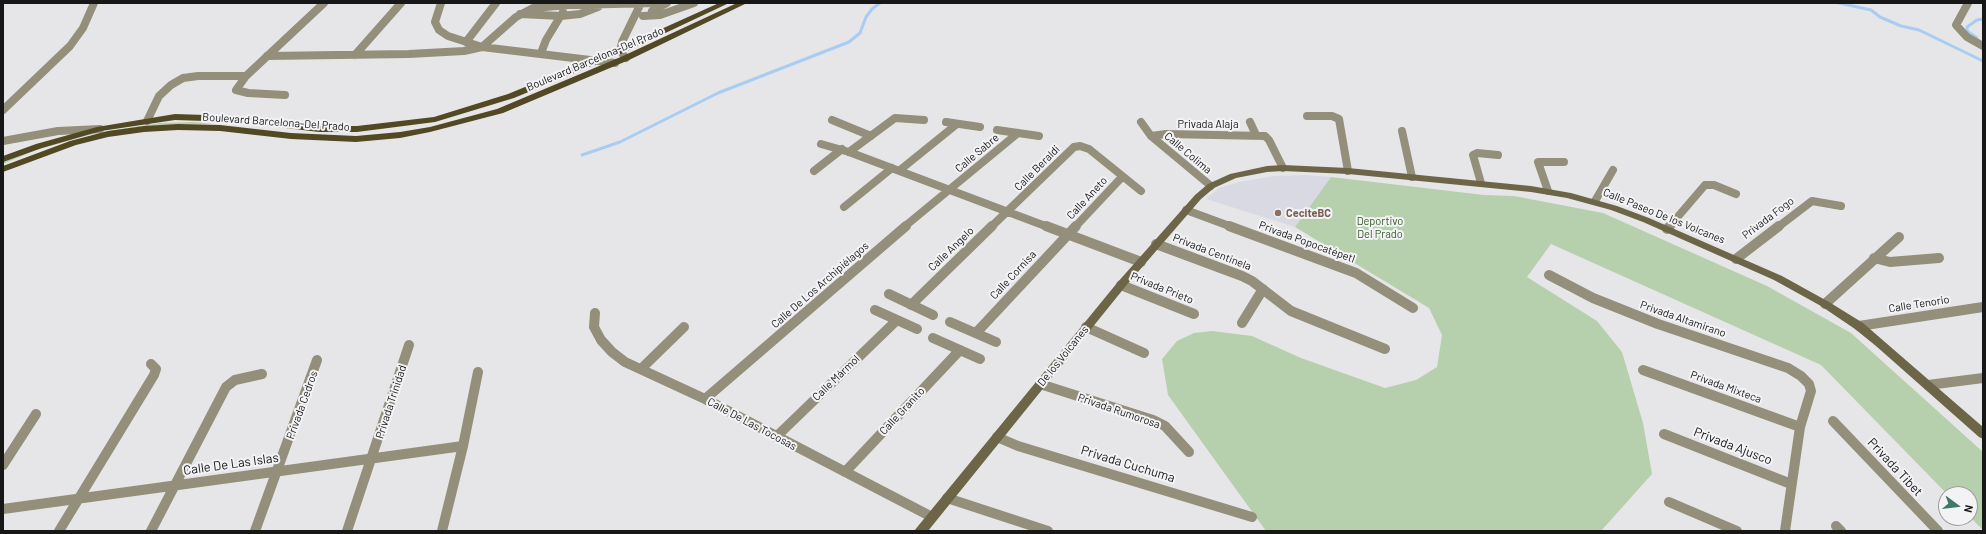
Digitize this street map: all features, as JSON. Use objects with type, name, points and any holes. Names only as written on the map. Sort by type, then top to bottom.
[{"type":"main road","name":"Boulevard Barcelona-Del Prado","points":[[3,159],[39,146],[100,129],[175,117],[236,119],[319,129],[349,129],[435,119],[511,96],[620,51],[725,3]]},
{"type":"main road","name":"Boulevard Barcelona-Del Prado","points":[[3,169],[73,143],[108,134],[144,129],[178,126],[220,128],[324,138],[356,139],[400,134],[463,121],[500,111],[615,63],[743,3]]},
{"type":"main road","points":[[220,128],[236,119]]},
{"type":"street","points":[[3,110],[70,46],[83,28],[94,3]]},
{"type":"street","points":[[285,95],[248,93],[236,90],[246,76],[324,3]]},
{"type":"street","points":[[355,55],[401,3]]},
{"type":"street","points":[[441,3],[435,22],[439,30],[448,36],[482,48]]},
{"type":"street","points":[[466,42],[496,3]]},
{"type":"street","points":[[482,48],[489,38],[527,9],[546,4],[603,5],[657,3]]},
{"type":"street","points":[[633,21],[667,3]]},
{"type":"street","points":[[643,16],[660,15],[694,3]]},
{"type":"street","points":[[1968,3],[1956,25],[1967,37],[1983,46]]},
{"type":"street","points":[[541,53],[546,40],[569,4]]},
{"type":"street","points":[[626,58],[620,51],[626,33],[641,4]]},
{"type":"street","points":[[520,14],[561,16],[580,14],[603,5]]},
{"type":"street","points":[[267,56],[450,52],[482,48],[541,53],[615,63]]},
{"type":"street","points":[[147,121],[159,96],[172,84],[183,78],[198,76],[246,76]]},
{"type":"street","points":[[1307,116],[1325,115],[1335,116],[1339,119],[1348,171]]},
{"type":"street","points":[[814,171],[871,136],[895,118],[924,120]]},
{"type":"street","points":[[832,120],[871,136]]},
{"type":"street","points":[[946,122],[980,127]]},
{"type":"street","name":"Calle Colima","points":[[1141,122],[1150,136],[1211,186]]},
{"type":"street","points":[[1250,122],[1256,135]]},
{"type":"street","points":[[844,207],[956,124]]},
{"type":"street","points":[[3,141],[58,131],[100,129]]},
{"type":"street","points":[[997,130],[1039,136]]},
{"type":"street","points":[[1402,131],[1412,177]]},
{"type":"street","name":"Calle Sabre","points":[[950,189],[1018,133]]},
{"type":"street","name":"Privada Alaja","points":[[1150,136],[1265,136],[1269,140],[1284,168]]},
{"type":"street","points":[[821,144],[846,150],[1140,262]]},
{"type":"street","name":"Calle Beraldi","points":[[1008,212],[1074,148],[1083,146],[1089,149],[1122,177]]},
{"type":"street","points":[[1481,183],[1473,156],[1477,153],[1498,155]]},
{"type":"street","points":[[1548,191],[1538,162],[1564,162]]},
{"type":"street","name":"Calle Paseo De los Volcanes","points":[[1211,186],[1232,176],[1251,171],[1284,168],[1348,171],[1481,183],[1548,191],[1595,201],[1736,258],[1785,281],[1826,304],[1859,326],[1983,434]]},
{"type":"street","points":[[1595,201],[1613,170]]},
{"type":"street","points":[[1122,177],[1141,191]]},
{"type":"street","name":"Calle Aneto","points":[[1068,234],[1122,177]]},
{"type":"street","points":[[1667,229],[1705,185],[1714,185],[1736,194]]},
{"type":"street","name":"De los Volcanes","points":[[920,531],[1140,262],[1186,210],[1211,186]]},
{"type":"street","name":"Calle De Los Archipiélagos","points":[[706,399],[950,189]]},
{"type":"street","name":"Privada Fogo","points":[[1736,258],[1812,201],[1841,206]]},
{"type":"street","name":"Privada Popocatépetl","points":[[1186,210],[1356,273],[1413,308]]},
{"type":"street","name":"Calle Angelo","points":[[911,304],[1008,212]]},
{"type":"street","name":"Calle Cornisa","points":[[976,333],[1068,234]]},
{"type":"street","points":[[1826,304],[1874,258],[1899,237]]},
{"type":"street","name":"Privada Centinela","points":[[1156,244],[1242,276],[1263,289],[1281,304],[1298,314],[1385,349]]},
{"type":"street","points":[[1874,258],[1890,262],[1939,258]]},
{"type":"street","name":"Privada Altamirano","points":[[1549,275],[1593,298],[1658,324],[1788,368],[1801,376],[1809,384],[1811,390],[1800,427]]},
{"type":"street","name":"Privada Prieto","points":[[1121,285],[1194,314]]},
{"type":"street","points":[[1242,323],[1263,289]]},
{"type":"street","points":[[889,294],[933,315]]},
{"type":"street","name":"Calle Tenorio","points":[[1859,326],[1983,307]]},
{"type":"street","points":[[875,310],[917,329]]},
{"type":"street","name":"Calle De Las Tocosas","points":[[595,313],[594,327],[601,340],[612,352],[621,358],[706,399],[932,517]]},
{"type":"street","name":"Calle Mármol","points":[[776,436],[897,320]]},
{"type":"street","points":[[950,322],[996,342]]},
{"type":"street","points":[[1086,327],[1144,353]]},
{"type":"street","points":[[642,368],[684,328]]},
{"type":"street","points":[[932,338],[980,359]]},
{"type":"street","name":"Privada Trinidad","points":[[347,531],[409,345]]},
{"type":"street","name":"Calle Granito","points":[[845,472],[960,350]]},
{"type":"street","name":"Privada Cedros","points":[[255,531],[317,360]]},
{"type":"street","points":[[59,531],[154,375],[156,369],[151,364]]},
{"type":"street","name":"Privada Mixteca","points":[[1643,370],[1800,427]]},
{"type":"street","points":[[442,531],[463,446],[478,372]]},
{"type":"street","points":[[151,531],[226,387],[235,380],[262,374]]},
{"type":"street","points":[[1928,385],[1983,378]]},
{"type":"street","name":"Privada Rumorosa","points":[[1040,384],[1153,420],[1165,426],[1189,452]]},
{"type":"street","points":[[3,465],[36,414]]},
{"type":"street","name":"Privada Tibet","points":[[1833,421],[1919,513],[1938,531]]},
{"type":"street","points":[[1785,531],[1800,427]]},
{"type":"street","name":"Privada Ajusco","points":[[1664,434],[1791,484]]},
{"type":"street","name":"Privada Cuchuma","points":[[997,437],[1018,446],[1252,517]]},
{"type":"street","name":"Calle De Las Islas","points":[[3,509],[463,446]]},
{"type":"street","points":[[947,498],[1048,531]]},
{"type":"street","points":[[1669,502],[1737,531]]},
{"type":"shaded area","name":"CeciteBC","points":[[1305,175],[1331,177],[1295,227],[1206,199],[1219,188],[1239,182],[1274,176]]},
{"type":"green space","points":[[193,122],[214,124],[161,125],[89,135],[36,150],[3,164],[3,161],[37,148],[88,134],[160,123]]},
{"type":"green space","name":"Deportivo Del Prado","points":[[1331,177],[1484,195],[1514,196],[1603,213],[1767,286],[1851,333],[1983,452],[1983,530],[1978,525],[1978,486],[1939,486],[1821,365],[1551,244],[1527,277],[1597,321],[1622,352],[1643,423],[1652,474],[1601,531],[1266,531],[1168,395],[1162,359],[1177,341],[1194,333],[1212,331],[1252,336],[1301,358],[1385,388],[1416,380],[1437,367],[1442,335],[1429,308],[1295,227]]},
{"type":"waterway","points":[[582,155],[620,142],[718,93],[849,42],[860,33],[866,17],[872,9],[880,3]]},
{"type":"waterway","points":[[1839,3],[1871,10],[1880,17],[1901,26],[1919,30],[1983,61]]},
{"type":"waterway","points":[[1977,38],[1967,31],[1967,27],[1977,20],[1983,19]]},
{"type":"place","name":"CeciteBC","points":[[1278,213]]}]
